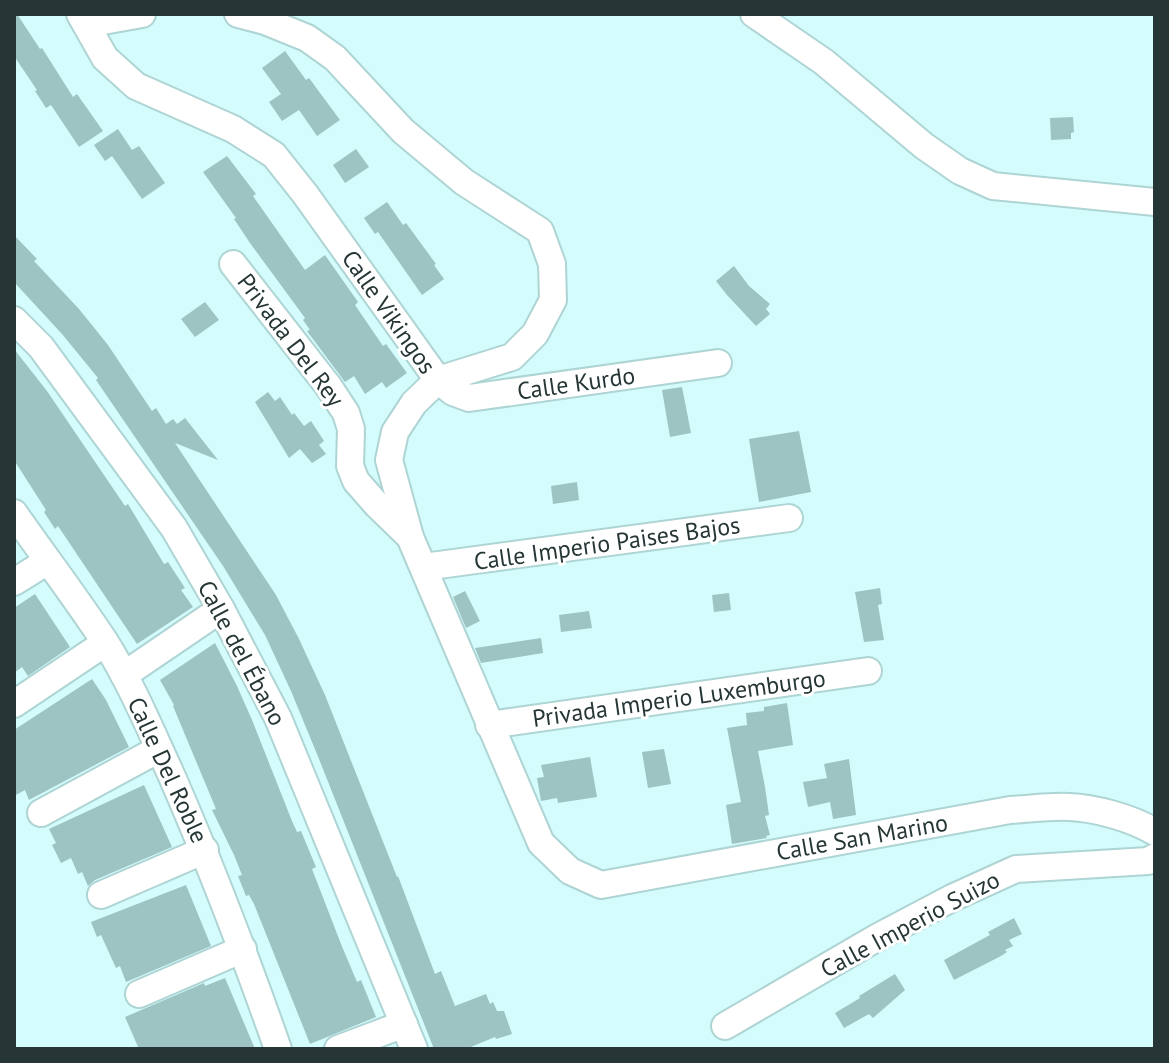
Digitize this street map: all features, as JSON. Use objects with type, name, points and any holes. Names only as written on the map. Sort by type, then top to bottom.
[{"type":"street","points":[[83,19],[142,14]]},
{"type":"street","points":[[238,14],[307,38],[335,58],[403,131],[464,182],[540,231],[552,264],[553,300],[535,334],[512,357],[438,380]]},
{"type":"street","points":[[754,14],[824,62],[924,146],[960,171],[993,186],[1155,202]]},
{"type":"street","name":"Calle Vikingos","points":[[83,19],[105,58],[136,86],[233,129],[274,155],[438,380],[414,403],[395,432],[389,460],[410,537],[489,725],[541,843],[570,871]]},
{"type":"street","name":"Privada Del Rey","points":[[233,264],[346,413],[351,429],[350,466],[356,481],[410,537]]},
{"type":"street","name":"Calle del Ébano","points":[[14,320],[41,347],[174,528],[221,609],[278,718],[414,1049]]},
{"type":"street","name":"Calle Kurdo","points":[[438,380],[453,392],[469,398],[718,363]]},
{"type":"street","name":"Calle Del Roble","points":[[14,513],[124,675],[205,850],[278,1049]]},
{"type":"street","name":"Calle Imperio Paises Bajos","points":[[424,567],[789,518]]},
{"type":"street","points":[[14,582],[48,561]]},
{"type":"street","points":[[124,675],[221,609]]},
{"type":"street","points":[[14,704],[105,643]]},
{"type":"street","name":"Privada Imperio Luxemburgo","points":[[489,725],[868,671]]},
{"type":"street","points":[[41,813],[159,749]]},
{"type":"street","name":"Calle San Marino","points":[[570,871],[601,885],[1010,810],[1069,807],[1109,814],[1142,824],[1155,832]]},
{"type":"street","points":[[101,895],[205,850]]},
{"type":"street","name":"Calle Imperio Suizo","points":[[725,1026],[927,911],[1016,869],[1148,861],[1155,857]]},
{"type":"street","points":[[139,994],[243,949]]},
{"type":"street","points":[[338,1049],[404,1024]]},
{"type":"building","points":[[14,14],[42,48],[73,97],[77,94],[103,131],[79,147],[51,105],[46,108],[14,56]]},
{"type":"building","points":[[285,51],[340,120],[317,136],[299,110],[282,121],[269,102],[281,94],[262,68]]},
{"type":"building","points":[[1073,117],[1071,139],[1051,140],[1050,118]]},
{"type":"building","points":[[118,129],[132,150],[139,146],[165,183],[142,199],[112,156],[105,161],[94,145]]},
{"type":"building","points":[[356,149],[369,167],[345,183],[333,165]]},
{"type":"building","points":[[227,156],[256,194],[253,196],[305,270],[325,255],[358,302],[355,305],[383,346],[386,344],[407,373],[386,388],[382,382],[365,394],[354,376],[345,382],[307,331],[310,330],[303,320],[305,318],[203,172]]},
{"type":"building","points":[[387,202],[403,225],[406,223],[444,279],[422,295],[378,232],[375,234],[364,218]]},
{"type":"building","points":[[14,235],[108,345],[152,411],[156,408],[166,424],[173,419],[177,424],[185,418],[218,460],[175,443],[276,595],[299,639],[325,695],[435,974],[441,971],[455,1006],[486,994],[497,1011],[504,1011],[512,1034],[495,1037],[466,1049],[434,1049],[319,759],[265,635],[223,566],[96,380],[98,378],[14,282]]},
{"type":"building","points":[[734,266],[749,286],[770,304],[766,309],[770,314],[756,326],[716,281]]},
{"type":"building","points":[[205,302],[219,320],[195,337],[181,319]]},
{"type":"building","points":[[14,349],[47,391],[125,506],[128,504],[164,564],[168,562],[185,588],[181,590],[193,607],[137,644],[58,526],[55,529],[14,460]]},
{"type":"building","points":[[682,387],[691,433],[670,437],[662,390]]},
{"type":"building","points":[[268,392],[275,401],[280,397],[304,426],[311,421],[324,441],[319,445],[326,454],[312,463],[300,449],[289,458],[255,402]]},
{"type":"building","points":[[799,431],[811,492],[759,502],[749,439]]},
{"type":"building","points":[[577,482],[579,500],[553,504],[551,486]]},
{"type":"building","points":[[880,588],[882,604],[878,605],[884,640],[864,642],[855,592]]},
{"type":"building","points":[[465,591],[480,621],[466,628],[453,597]]},
{"type":"building","points":[[729,593],[731,610],[714,612],[712,595]]},
{"type":"building","points":[[35,594],[70,647],[28,676],[22,667],[14,673],[14,608]]},
{"type":"building","points":[[589,611],[592,628],[561,632],[559,615]]},
{"type":"building","points":[[541,638],[543,653],[481,663],[475,648]]},
{"type":"building","points":[[215,643],[252,720],[297,832],[301,831],[341,944],[357,982],[361,980],[376,1017],[310,1044],[254,904],[249,895],[246,896],[238,876],[242,875],[212,810],[216,809],[174,705],[160,680]]},
{"type":"building","points":[[92,679],[129,747],[29,800],[25,790],[14,796],[14,730]]},
{"type":"building","points":[[787,703],[793,745],[758,751],[770,835],[732,844],[726,805],[741,802],[727,728],[747,725],[746,713]]},
{"type":"building","points":[[664,749],[671,784],[648,788],[642,752]]},
{"type":"building","points":[[590,757],[597,797],[558,803],[557,798],[541,801],[537,778],[544,777],[541,765]]},
{"type":"building","points":[[849,759],[856,815],[833,819],[830,802],[808,807],[803,782],[827,778],[824,764]]},
{"type":"building","points":[[144,785],[172,847],[95,880],[88,886],[71,858],[61,863],[52,845],[56,843],[49,829]]},
{"type":"building","points":[[186,885],[211,946],[126,982],[120,966],[116,968],[101,935],[97,937],[91,922]]},
{"type":"building","points":[[1014,918],[1022,934],[1009,940],[1013,946],[1001,956],[954,980],[944,960]]},
{"type":"building","points":[[895,974],[905,990],[873,1018],[869,1014],[844,1028],[835,1013]]},
{"type":"building","points":[[225,978],[255,1049],[139,1049],[125,1017],[204,983],[205,986]]}]
